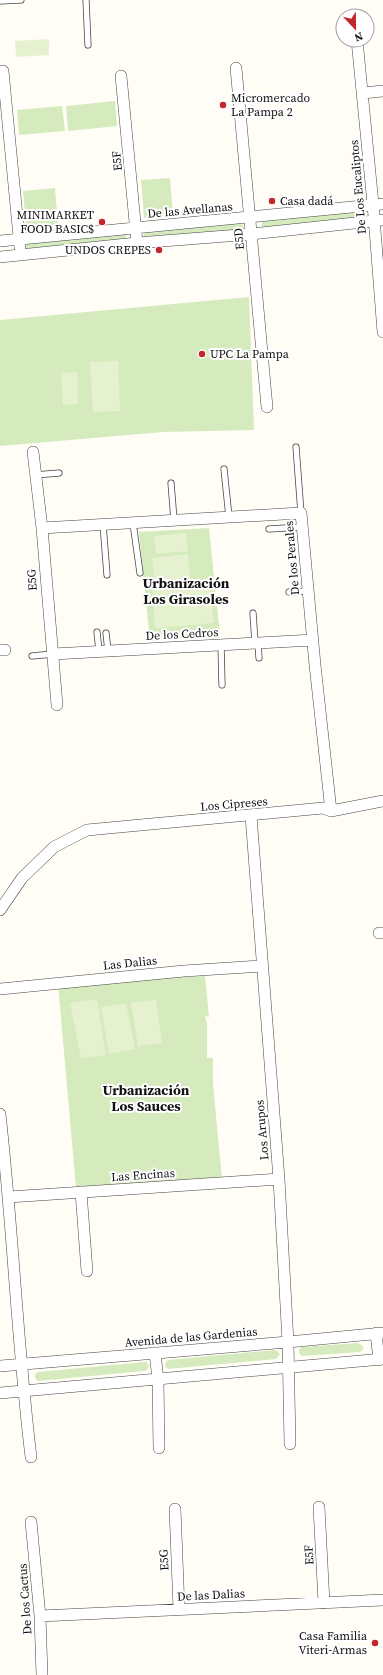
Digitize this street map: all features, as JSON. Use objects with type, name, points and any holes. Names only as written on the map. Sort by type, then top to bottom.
[{"type":"street","name":"De Los Eucaliptos","points":[[358,48],[378,204],[383,332]]},
{"type":"street","name":"E5D","points":[[236,68],[267,406]]},
{"type":"street","points":[[2,71],[21,255]]},
{"type":"street","name":"E5F","points":[[121,76],[137,243]]},
{"type":"street","points":[[363,93],[383,92]]},
{"type":"street","name":"De las Avellanas","points":[[0,241],[136,227],[250,218],[378,204]]},
{"type":"street","points":[[0,257],[378,221]]},
{"type":"street","name":"E5G","points":[[33,452],[42,528],[57,705]]},
{"type":"street","name":"De los Perales","points":[[42,528],[301,513],[331,811]]},
{"type":"street","name":"De los Cedros","points":[[53,654],[313,640]]},
{"type":"street","name":"Los Cipreses","points":[[0,910],[22,878],[54,847],[86,830],[251,816],[323,808],[331,811],[383,801]]},
{"type":"street","name":"Los Arupos","points":[[251,816],[279,1179],[288,1342],[290,1444]]},
{"type":"street","name":"Las Dalias","points":[[0,989],[184,971],[262,966]]},
{"type":"street","points":[[0,1114],[9,1197],[23,1391],[30,1457]]},
{"type":"street","name":"Las Encinas","points":[[9,1197],[279,1179]]},
{"type":"street","points":[[81,1192],[87,1271]]},
{"type":"street","points":[[0,1393],[381,1359],[380,1333]]},
{"type":"street","name":"Avenida de las Gardenias","points":[[0,1366],[380,1333]]},
{"type":"street","points":[[155,1353],[158,1380],[159,1448]]},
{"type":"street","name":"E5F","points":[[320,1507],[324,1603]]},
{"type":"street","name":"E5G","points":[[175,1510],[179,1609]]},
{"type":"street","name":"De los Cactus","points":[[31,1522],[40,1616],[42,1675]]},
{"type":"street","name":"De las Dalias","points":[[40,1616],[383,1600]]},
{"type":"lane","points":[[0,1],[21,0]]},
{"type":"lane","points":[[86,0],[88,45]]},
{"type":"lane","points":[[296,448],[301,513]]},
{"type":"lane","points":[[224,469],[229,517]]},
{"type":"lane","points":[[35,475],[59,473]]},
{"type":"lane","points":[[171,483],[174,520]]},
{"type":"lane","points":[[134,523],[140,573]]},
{"type":"lane","points":[[104,524],[107,575]]},
{"type":"lane","points":[[269,529],[302,527]]},
{"type":"lane","points":[[289,592],[308,591]]},
{"type":"lane","points":[[253,613],[259,658]]},
{"type":"lane","points":[[97,632],[103,651]]},
{"type":"lane","points":[[103,651],[106,633]]},
{"type":"lane","points":[[221,644],[222,685]]},
{"type":"lane","points":[[32,656],[53,654]]},
{"type":"green space","points":[[49,39],[49,55],[16,57],[15,41]]},
{"type":"green space","points":[[115,101],[117,126],[68,131],[66,106]]},
{"type":"green space","points":[[62,106],[65,131],[19,135],[17,110]]},
{"type":"green space","points":[[170,178],[173,216],[144,218],[141,180]]},
{"type":"green space","points":[[55,188],[58,226],[29,229],[26,226],[23,191]]},
{"type":"green space","points":[[359,210],[361,217],[263,228],[261,226],[263,221]]},
{"type":"green space","points":[[239,223],[243,225],[244,229],[242,231],[144,237],[144,232]]},
{"type":"green space","points":[[126,234],[126,239],[29,250],[26,247],[27,243]]},
{"type":"green space","points":[[249,297],[254,430],[163,432],[0,446],[0,320]]},
{"type":"green space","points":[[118,361],[120,411],[93,412],[90,362]]},
{"type":"green space","points":[[77,372],[78,404],[63,405],[61,373]]},
{"type":"green space","points":[[209,528],[220,635],[150,641],[139,532]]},
{"type":"green space","points":[[186,533],[188,551],[156,554],[154,536]]},
{"type":"green space","points":[[188,554],[190,579],[155,583],[152,558]]},
{"type":"green space","points":[[209,580],[214,623],[155,628],[152,584]]},
{"type":"green space","points":[[205,976],[209,1017],[205,1016],[207,1024],[207,1058],[213,1058],[213,1084],[222,1179],[76,1188],[58,984]]},
{"type":"green space","points":[[97,999],[106,1055],[81,1058],[70,1003]]},
{"type":"green space","points":[[156,1000],[162,1043],[138,1046],[131,1003]]},
{"type":"green space","points":[[126,1003],[135,1049],[109,1054],[101,1007]]},
{"type":"green space","points":[[358,1343],[363,1346],[363,1349],[360,1352],[302,1356],[299,1353],[299,1349],[302,1347]]},
{"type":"green space","points":[[274,1350],[280,1354],[276,1359],[168,1369],[165,1366],[168,1360]]},
{"type":"green space","points":[[147,1362],[149,1366],[147,1370],[144,1371],[38,1381],[35,1378],[35,1375],[38,1372]]},
{"type":"place","name":"Micromercado La Pampa 2","points":[[223,105]]},
{"type":"place","name":"Casa dadá","points":[[272,201]]},
{"type":"place","name":"MINIMARKET FOOD BASIC$","points":[[102,222]]},
{"type":"place","name":"UNDOS CREPES","points":[[159,250]]},
{"type":"place","name":"UPC La Pampa","points":[[202,354]]},
{"type":"place","name":"Casa Familia Viteri-Armas","points":[[375,1643]]},
{"type":"district","name":"Urbanización Los Girasoles","points":[[186,592]]},
{"type":"district","name":"Urbanización Los Sauces","points":[[146,1098]]}]
